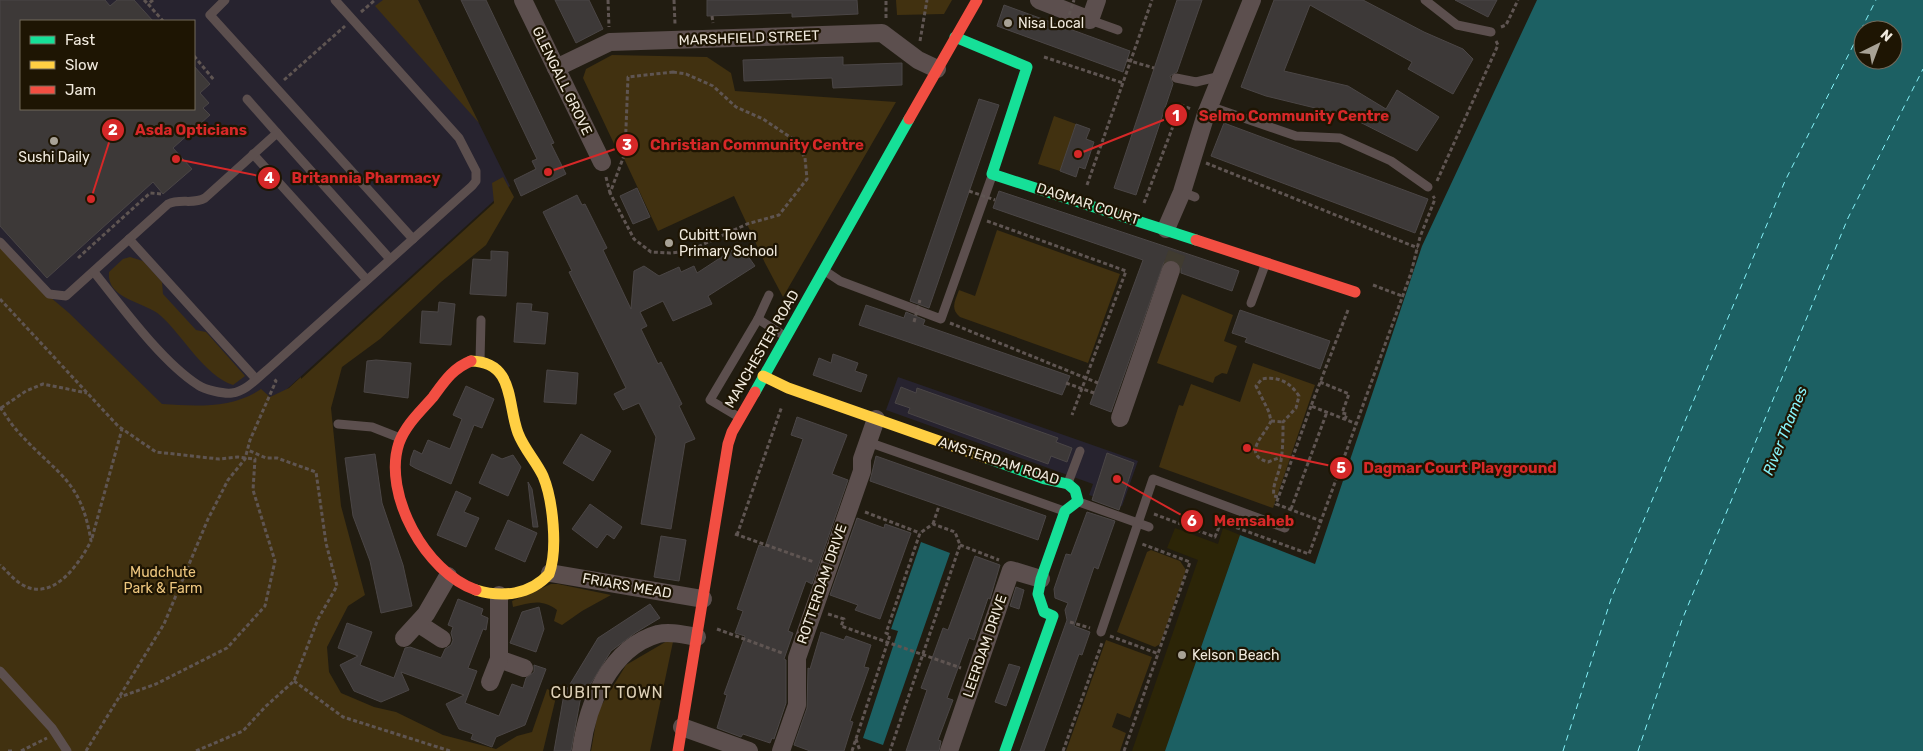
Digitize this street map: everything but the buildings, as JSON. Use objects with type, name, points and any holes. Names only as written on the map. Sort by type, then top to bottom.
[{"type":"street","name":"GLENGALL GROVE","points":[[523,0],[602,162]]},
{"type":"street","name":"MANCHESTER ROAD","points":[[678,751],[728,444],[739,418],[977,0]]},
{"type":"street","points":[[1039,0],[1090,20],[1098,0]]},
{"type":"street","points":[[1166,229],[1188,195],[1193,157],[1207,110],[1252,0]]},
{"type":"street","name":"MARSHFIELD STREET","points":[[556,68],[610,42],[882,33],[918,60],[937,69]]},
{"type":"street","points":[[955,37],[1027,67],[992,174]]},
{"type":"street","name":"DAGMAR COURT","points":[[992,174],[1166,229],[1181,242],[1266,262],[1355,292]]},
{"type":"street","points":[[1120,418],[1171,270]]},
{"type":"street","points":[[480,361],[492,365],[505,380],[517,431],[548,489],[553,562],[550,572],[530,588],[507,595],[464,586],[448,576],[427,556],[419,543],[405,509],[396,478],[397,452],[401,438],[410,420],[452,372],[464,363],[480,361]]},
{"type":"street","name":"AMSTERDAM ROAD","points":[[763,376],[788,388],[1046,479],[1068,484],[1078,496],[1078,501]]},
{"type":"street","name":"ROTTERDAM DRIVE","points":[[782,751],[798,705],[796,688],[799,671],[797,658],[862,471],[862,459],[876,419]]},
{"type":"street","points":[[1005,751],[1053,616],[1044,612],[1040,606],[1038,594],[1041,579],[1066,511],[1078,501]]},
{"type":"street","points":[[1012,570],[1041,579]]},
{"type":"street","name":"LEERDAM DRIVE","points":[[949,751],[1012,570]]},
{"type":"street","name":"FRIARS MEAD","points":[[550,572],[703,599]]},
{"type":"street","points":[[404,638],[419,624],[448,576]]},
{"type":"street","points":[[490,682],[499,659],[499,594]]},
{"type":"street","points":[[419,624],[442,639]]},
{"type":"street","points":[[581,751],[590,707],[603,682],[619,659],[658,634],[672,632],[697,637]]},
{"type":"street","points":[[499,659],[524,668]]},
{"type":"street","points":[[682,727],[749,751]]},
{"type":"lane","points":[[225,0],[210,14],[413,239]]},
{"type":"lane","points":[[94,272],[136,325],[200,386],[230,393],[242,390],[267,370],[472,186],[476,181],[476,170],[459,138],[335,0]]},
{"type":"lane","points":[[1424,0],[1457,25],[1491,32]]},
{"type":"lane","points":[[1090,20],[1118,30]]},
{"type":"lane","points":[[1176,78],[1196,82],[1222,76]]},
{"type":"lane","points":[[247,99],[390,259]]},
{"type":"lane","points":[[1207,110],[1296,136],[1340,138],[1390,161],[1428,187]]},
{"type":"lane","points":[[0,242],[49,294],[66,296],[168,204],[183,200],[192,202],[205,198],[277,133]]},
{"type":"lane","points":[[253,154],[367,280]]},
{"type":"lane","points":[[824,271],[840,281],[940,319],[992,174]]},
{"type":"lane","points":[[129,239],[256,379]]},
{"type":"lane","points":[[1251,303],[1266,262]]},
{"type":"lane","points":[[739,418],[710,400],[758,319],[769,295]]},
{"type":"lane","points":[[758,319],[786,337]]},
{"type":"lane","points":[[480,361],[481,320]]},
{"type":"lane","points":[[338,424],[372,427],[401,438]]},
{"type":"lane","points":[[868,442],[1066,511]]},
{"type":"lane","points":[[1068,484],[1080,451]]},
{"type":"lane","points":[[1101,632],[1152,479],[1285,528]]},
{"type":"lane","points":[[1078,501],[1149,527]]},
{"type":"lane","points":[[0,671],[56,733],[67,751]]},
{"type":"path","points":[[144,0],[162,20]]},
{"type":"path","points":[[148,4],[153,0]]},
{"type":"path","points":[[358,14],[375,0]]},
{"type":"path","points":[[608,0],[610,42]]},
{"type":"path","points":[[674,0],[676,41]]},
{"type":"path","points":[[918,60],[926,0]]},
{"type":"path","points":[[1064,27],[1074,0]]},
{"type":"path","points":[[1081,202],[1123,84],[1129,60],[1152,0]]},
{"type":"path","points":[[1193,157],[1418,248],[1420,237],[1435,199],[1428,187],[1438,180],[1498,45],[1491,32],[1506,24],[1518,0]]},
{"type":"path","points":[[282,82],[347,24]]},
{"type":"path","points":[[195,57],[214,80]]},
{"type":"path","points":[[1052,60],[1123,84]]},
{"type":"path","points":[[1129,60],[1154,68]]},
{"type":"path","points":[[673,72],[686,74],[712,86],[736,107],[762,119],[796,141],[806,158],[807,179],[779,215],[747,224],[689,251],[651,252],[634,239],[610,193],[625,153],[628,77],[673,72]]},
{"type":"path","points":[[1138,220],[1181,105],[1207,110]]},
{"type":"path","points":[[969,191],[995,200]]},
{"type":"path","points":[[78,258],[150,193],[163,194]]},
{"type":"path","points":[[977,217],[1126,271],[1072,415]]},
{"type":"path","points":[[1385,290],[1402,296]]},
{"type":"path","points":[[1322,521],[1276,504],[1355,292]]},
{"type":"path","points":[[0,299],[122,429],[156,452],[234,459],[256,459],[253,490],[275,561],[265,606],[227,648],[156,684],[120,697]]},
{"type":"path","points":[[914,322],[920,300]]},
{"type":"path","points":[[940,319],[1098,383]]},
{"type":"path","points":[[86,751],[164,624],[208,519],[228,480],[245,459],[250,440],[276,381],[267,370]]},
{"type":"path","points":[[1272,421],[1256,386],[1262,378],[1274,376],[1292,386],[1299,396],[1296,408],[1283,422],[1281,457],[1273,489],[1274,496],[1278,497]]},
{"type":"path","points":[[1320,382],[1349,394],[1342,412],[1347,414],[1345,419]]},
{"type":"path","points":[[1066,383],[1094,393]]},
{"type":"path","points":[[87,393],[43,384],[26,391],[0,408],[20,435],[67,479],[81,501],[88,520],[91,541]]},
{"type":"path","points":[[737,535],[788,388]]},
{"type":"path","points":[[1311,406],[1357,424]]},
{"type":"path","points":[[1291,509],[1326,412]]},
{"type":"path","points":[[1272,421],[1256,442],[1255,449],[1257,455],[1268,462],[1281,457]]},
{"type":"path","points":[[1272,421],[1283,422]]},
{"type":"path","points":[[0,565],[21,584],[38,590],[57,585],[72,571],[91,541],[122,429]]},
{"type":"path","points":[[196,751],[243,731],[264,707],[294,681],[318,619],[337,586],[326,543],[316,472],[277,458],[266,458],[248,450]]},
{"type":"path","points":[[852,751],[889,644],[890,635],[886,633],[920,533],[933,524],[939,506]]},
{"type":"path","points":[[850,507],[920,533]]},
{"type":"path","points":[[889,751],[960,545],[955,532],[933,524]]},
{"type":"path","points":[[732,534],[829,567]]},
{"type":"path","points":[[960,545],[1006,562],[1012,570]]},
{"type":"path","points":[[814,609],[844,619],[841,626],[976,674]]},
{"type":"path","points":[[1053,616],[1101,632]]},
{"type":"path","points":[[716,628],[797,658]]},
{"type":"path","points":[[1063,751],[1105,634],[1159,654]]},
{"type":"path","points":[[294,681],[343,717],[450,751]]},
{"type":"path","points":[[21,751],[56,733]]},
{"type":"path","points":[[856,739],[860,751]]},
{"type":"path","points":[[8,751],[14,751]]},
{"type":"shaded area","points":[[0,0],[418,0],[510,186],[264,410],[144,418],[0,264]]},
{"type":"shaded area","points":[[898,377],[1138,461],[1122,506],[1089,495],[1093,484],[886,410]]},
{"type":"green space","points":[[383,0],[418,0],[479,123],[375,6]]},
{"type":"green space","points":[[896,0],[952,0],[944,14],[897,15]]},
{"type":"green space","points":[[612,55],[707,57],[731,73],[735,91],[896,102],[783,297],[734,196],[658,231],[620,150],[635,143],[632,140],[616,148],[583,78],[586,69]]},
{"type":"green space","points":[[1054,116],[1076,124],[1060,171],[1038,164]]},
{"type":"green space","name":"Mudchute Park & Farm","points":[[503,177],[514,197],[486,245],[441,282],[380,339],[342,367],[331,408],[341,506],[365,595],[348,606],[327,647],[329,672],[341,693],[374,707],[396,712],[443,735],[496,749],[517,736],[532,732],[547,689],[557,693],[543,751],[0,751],[0,246],[37,286],[69,313],[162,404],[213,405],[238,400],[261,389],[270,397],[289,388],[301,377],[301,379],[494,203],[492,183]]},
{"type":"green space","points":[[997,230],[1120,274],[1088,363],[960,317],[957,314],[954,305],[959,290],[975,296]]},
{"type":"green space","points":[[130,257],[143,261],[162,282],[163,294],[196,330],[206,332],[245,376],[233,385],[223,380],[195,355],[161,316],[155,311],[120,295],[114,289],[110,281],[109,272],[123,259]]},
{"type":"green space","points":[[1182,294],[1233,315],[1224,341],[1237,346],[1227,374],[1222,373],[1215,377],[1213,383],[1157,363]]},
{"type":"green space","points":[[1253,363],[1315,385],[1273,508],[1159,467],[1179,405],[1183,406],[1191,384],[1240,402]]},
{"type":"green space","points":[[1151,550],[1180,561],[1186,570],[1160,644],[1155,647],[1117,632],[1147,552]]},
{"type":"green space","points":[[551,584],[611,595],[562,625],[554,621],[557,610],[546,604],[535,602],[513,607],[512,601]]},
{"type":"green space","points":[[674,637],[650,751],[591,751],[598,711],[626,665]]},
{"type":"green space","points":[[1106,640],[1152,657],[1130,718],[1117,713],[1112,727],[1126,733],[1120,751],[1066,751]]},
{"type":"sand","name":"Kelson Beach","points":[[1175,528],[1218,544],[1223,528],[1240,535],[1165,751],[1132,751],[1198,560],[1167,548]]},
{"type":"water","name":"River Thames","points":[[1537,0],[1923,0],[1923,751],[1165,751],[1240,535],[1315,564],[1422,246]]},
{"type":"water","points":[[921,542],[950,553],[883,745],[863,738],[898,631],[891,629]]},
{"type":"ferry route","points":[[1563,751],[1611,599],[1785,181],[1876,0]]},
{"type":"ferry route","points":[[1638,751],[1682,620],[1848,218],[1923,69]]},
{"type":"tunnel","points":[[1171,270],[1178,250]]},
{"type":"traffic: fast","points":[[955,37],[1027,67],[992,174],[1196,240]]},
{"type":"traffic: fast","points":[[755,392],[909,119]]},
{"type":"traffic: fast","points":[[987,458],[1045,479],[1068,484],[1075,490],[1078,501],[1065,511],[1041,579],[1038,594],[1044,612],[1053,616],[1005,751]]},
{"type":"traffic: slow","points":[[471,361],[485,363],[495,369],[507,386],[518,433],[543,476],[552,511],[554,539],[552,564],[549,574],[541,581],[515,593],[496,594],[476,590]]},
{"type":"traffic: slow","points":[[763,376],[788,388],[987,458]]},
{"type":"traffic: jam","points":[[909,119],[977,0]]},
{"type":"traffic: jam","points":[[1196,240],[1355,292]]},
{"type":"traffic: jam","points":[[471,361],[459,367],[449,376],[410,424],[399,443],[395,463],[397,485],[412,529],[440,567],[458,581],[476,590]]},
{"type":"traffic: jam","points":[[678,751],[728,444],[732,432],[755,392]]},
{"type":"place","name":"Nisa Local","points":[[1008,23]]},
{"type":"place","name":"Sushi Daily","points":[[54,141]]},
{"type":"place","name":"Selmo Community Centre","points":[[1078,154]]},
{"type":"place","name":"Britannia Pharmacy","points":[[176,159]]},
{"type":"place","name":"Christian Community Centre","points":[[548,172]]},
{"type":"place","name":"Asda Opticians","points":[[91,199]]},
{"type":"place","name":"Cubitt Town Primary School","points":[[669,243]]},
{"type":"place","name":"Dagmar Court Playground","points":[[1247,448]]},
{"type":"place","name":"Memsaheb","points":[[1117,479]]},
{"type":"place","name":"Kelson Beach","points":[[1182,655]]},
{"type":"district","name":"CUBITT TOWN","points":[[607,692]]}]
